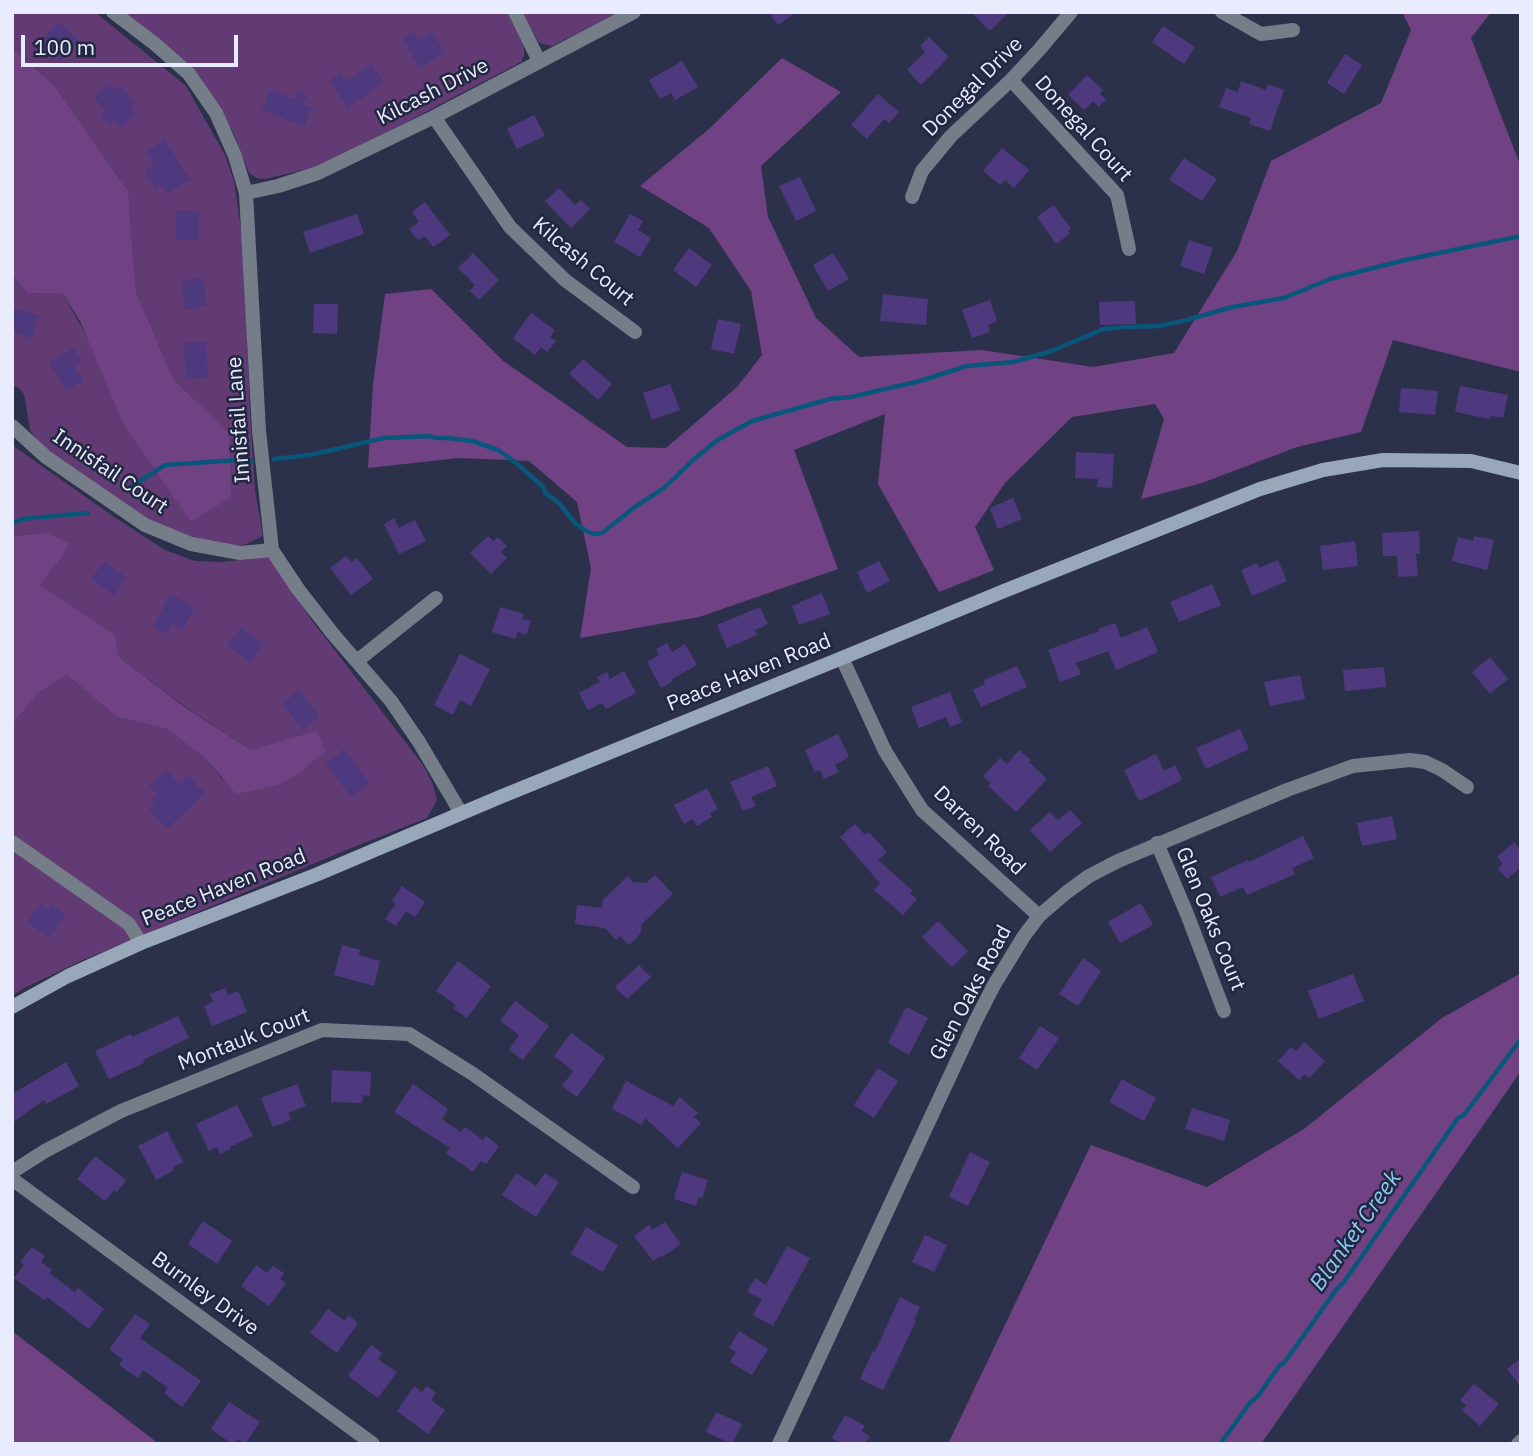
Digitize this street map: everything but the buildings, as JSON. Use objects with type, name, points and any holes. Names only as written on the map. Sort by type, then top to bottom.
[{"type":"main road","name":"Peace Haven Road","points":[[12,1007],[68,976],[141,943],[318,874],[1004,591],[1260,489],[1323,470],[1383,460],[1471,461],[1521,473]]},
{"type":"street","name":"Innisfail Lane","points":[[113,12],[189,74],[216,113],[235,156],[246,193],[259,431],[272,550],[326,625],[391,701],[461,813]]},
{"type":"street","points":[[515,12],[539,61]]},
{"type":"street","name":"Kilcash Drive","points":[[246,193],[318,173],[434,117],[634,12]]},
{"type":"street","name":"Donegal Drive","points":[[912,197],[922,171],[951,136],[1011,80],[1071,12]]},
{"type":"street","points":[[1222,12],[1261,34],[1293,30]]},
{"type":"street","name":"Donegal Court","points":[[1011,80],[1117,195],[1129,249]]},
{"type":"street","name":"Kilcash Court","points":[[434,117],[510,227],[565,280],[635,332]]},
{"type":"street","name":"Innisfail Court","points":[[12,426],[46,457],[145,525],[191,544],[240,553],[272,550]]},
{"type":"street","points":[[357,661],[436,597]]},
{"type":"street","name":"Darren Road","points":[[842,658],[885,751],[922,810],[1039,916]]},
{"type":"street","name":"Glen Oaks Road","points":[[779,1444],[975,1022],[994,985],[1039,916],[1089,876],[1118,861],[1287,790],[1353,766],[1410,760],[1425,762],[1443,770],[1467,787]]},
{"type":"street","points":[[12,842],[129,924],[141,943]]},
{"type":"street","name":"Glen Oaks Court","points":[[1157,843],[1224,1011]]},
{"type":"street","name":"Montauk Court","points":[[12,1172],[45,1151],[121,1111],[322,1030],[408,1034],[473,1073],[633,1187]]},
{"type":"street","name":"Burnley Drive","points":[[12,1179],[373,1444]]},
{"type":"shaded area","points":[[12,12],[95,12],[186,86],[225,155],[234,181],[244,250],[255,491],[263,536],[244,545],[218,546],[161,528],[42,447],[30,430],[24,394],[19,388],[12,386],[12,275],[29,293],[63,294],[191,522],[230,497],[229,432],[174,380],[136,292],[128,191],[54,85],[12,48]]},
{"type":"shaded area","points":[[123,12],[508,12],[524,47],[524,55],[521,62],[347,153],[311,168],[265,179],[249,173],[233,132],[199,79]]},
{"type":"shaded area","points":[[522,12],[620,12],[552,46],[539,43]]},
{"type":"shaded area","points":[[1402,12],[1491,12],[1471,38],[1521,167],[1521,372],[1393,340],[1361,432],[1297,447],[1202,483],[1141,499],[1164,419],[1155,404],[1072,417],[1005,483],[975,527],[994,570],[939,592],[878,484],[885,414],[794,450],[838,569],[699,617],[580,638],[591,568],[577,502],[529,461],[459,458],[368,468],[373,384],[385,294],[431,289],[502,360],[627,447],[666,448],[737,387],[762,355],[751,291],[709,228],[640,186],[710,128],[782,58],[841,92],[761,166],[768,217],[816,318],[859,357],[982,350],[1093,367],[1174,353],[1237,251],[1271,161],[1381,103],[1411,30]]},
{"type":"shaded area","points":[[12,48],[54,85],[128,191],[136,292],[174,380],[229,432],[231,497],[191,522],[124,425],[80,321],[63,294],[28,293],[12,275]]},
{"type":"shaded area","points":[[12,445],[165,550],[195,561],[221,562],[261,556],[272,559],[313,622],[423,765],[437,800],[427,818],[83,960],[12,996],[12,725],[38,693],[67,675],[117,717],[167,729],[207,760],[223,780],[282,742],[251,750],[187,708],[119,657],[115,634],[40,585],[62,557],[46,533],[12,536]]},
{"type":"shaded area","points":[[46,533],[69,543],[62,557],[40,585],[115,634],[119,657],[186,708],[251,750],[317,731],[325,751],[299,773],[278,785],[236,794],[207,760],[167,729],[117,717],[67,675],[38,693],[12,725],[12,536]]},
{"type":"shaded area","points":[[1521,973],[1521,1071],[1261,1444],[948,1444],[1091,1145],[1207,1187],[1304,1129],[1442,1018]]},
{"type":"shaded area","points":[[12,1331],[54,1363],[159,1444],[12,1444]]},
{"type":"waterway","points":[[274,459],[310,455],[384,438],[430,436],[472,441],[498,450],[515,462],[543,487],[545,493],[558,502],[575,523],[588,532],[602,533],[664,488],[716,441],[752,421],[830,399],[851,397],[920,381],[967,366],[1013,362],[1049,352],[1104,329],[1159,326],[1187,320],[1232,307],[1284,298],[1330,279],[1405,260],[1521,236]]},
{"type":"waterway","points":[[126,490],[165,465],[252,461]]},
{"type":"waterway","points":[[12,524],[22,519],[88,513]]},
{"type":"waterway","name":"Blanket Creek","points":[[1220,1444],[1344,1282],[1458,1118],[1464,1115],[1521,1039]]}]
